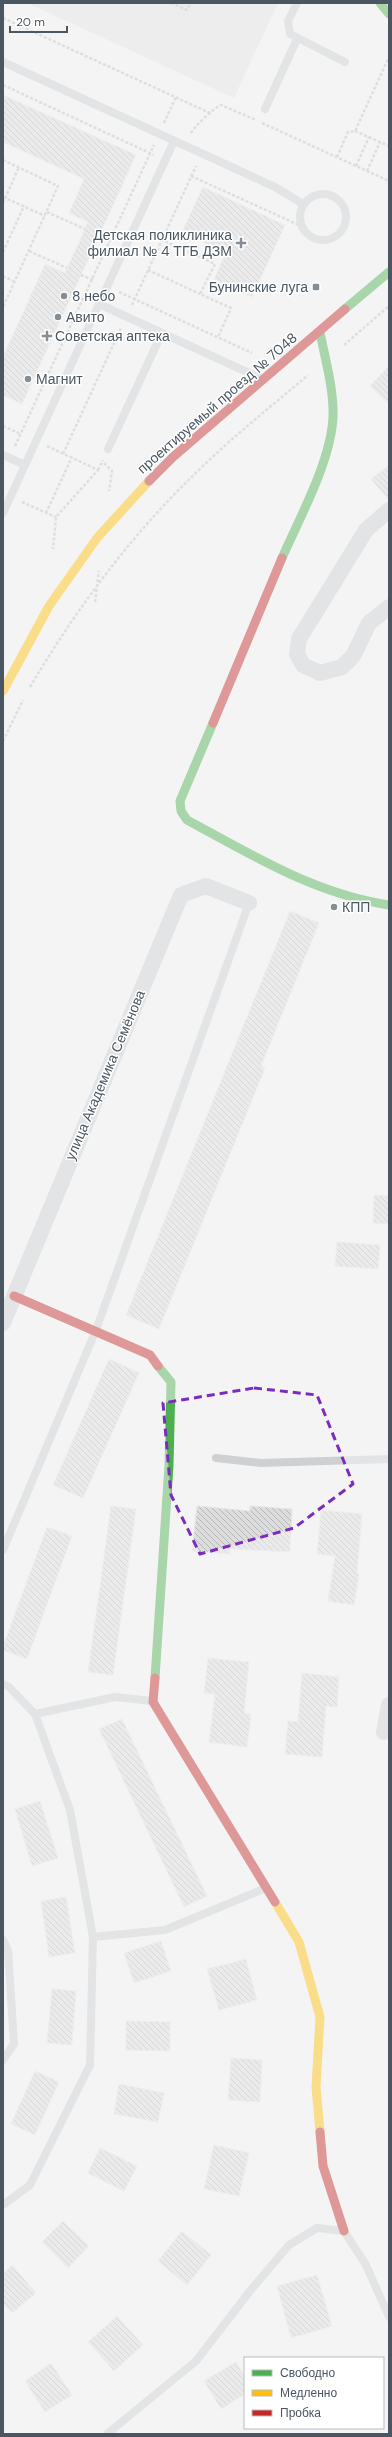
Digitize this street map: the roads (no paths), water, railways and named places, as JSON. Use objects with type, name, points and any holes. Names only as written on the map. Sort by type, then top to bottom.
[{"type":"street","points":[[380,3],[389,14]]},
{"type":"street","name":"проектируемый проезд № 7048","points":[[3,691],[49,606],[97,538],[126,504],[173,457],[389,272]]},
{"type":"street","points":[[320,332],[324,361],[331,387],[333,416],[327,452],[180,801],[181,811],[187,820],[305,881],[367,904],[389,905]]},
{"type":"street","points":[[389,510],[366,530],[299,639],[298,654],[303,666],[320,673],[342,668],[353,656],[369,623],[389,607]]},
{"type":"street","name":"улица Академика Семёнова","points":[[3,1323],[181,894],[206,886],[249,903]]},
{"type":"street","points":[[14,1296],[96,1330],[150,1355],[171,1382],[169,1465],[153,1702],[299,1942],[320,2017],[316,2087],[323,2166],[344,2231]]},
{"type":"street","points":[[384,1732],[389,1704]]},
{"type":"lane","points":[[297,3],[288,21],[287,29],[290,34],[297,39],[345,62]]},
{"type":"lane","points":[[265,109],[297,39]]},
{"type":"lane","points":[[3,62],[282,190],[303,204]]},
{"type":"lane","points":[[3,513],[174,141]]},
{"type":"lane","points":[[316,195],[331,195],[339,200],[345,209],[346,220],[343,229],[336,237],[326,240],[316,240],[307,234],[301,226],[300,211],[303,204],[316,195]]},
{"type":"lane","points":[[99,304],[264,379]]},
{"type":"lane","points":[[108,449],[162,332]]},
{"type":"lane","points":[[6,456],[25,465]]},
{"type":"lane","points":[[3,1550],[96,1330],[249,903]]},
{"type":"lane","points":[[216,1458],[261,1463],[389,1459]]},
{"type":"lane","points":[[3,1684],[10,1687],[35,1714],[70,1810],[93,1937],[90,2065],[30,2185],[3,2205]]},
{"type":"lane","points":[[35,1714],[115,1697],[153,1702]]},
{"type":"lane","points":[[93,1937],[165,1930],[266,1888]]},
{"type":"lane","points":[[3,1940],[8,1950],[14,2044],[3,2060]]},
{"type":"lane","points":[[107,2434],[196,2361],[250,2291],[289,2246],[317,2228],[344,2231],[366,2265],[389,2317]]},
{"type":"place","name":"Детская поликлиника филиал № 4 ТГБ ДЗМ","points":[[241,243]]},
{"type":"place","name":"Бунинские луга","points":[[316,287]]},
{"type":"place","name":"8 небо","points":[[64,296]]},
{"type":"place","name":"Авито","points":[[58,317]]},
{"type":"place","name":"Советская аптека","points":[[47,336]]},
{"type":"place","name":"Магнит","points":[[28,379]]},
{"type":"place","name":"КПП","points":[[334,907]]}]
